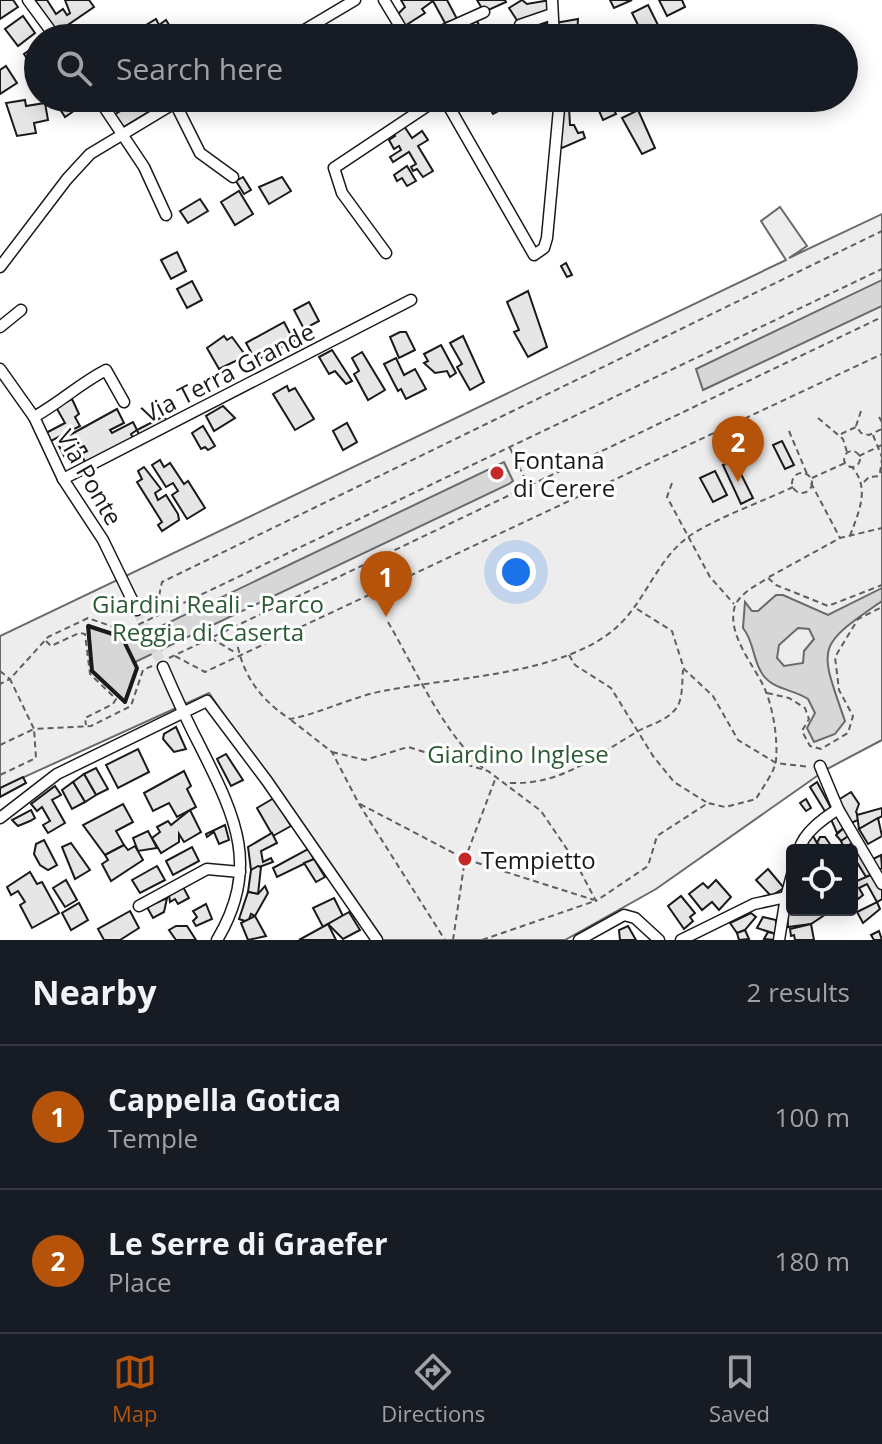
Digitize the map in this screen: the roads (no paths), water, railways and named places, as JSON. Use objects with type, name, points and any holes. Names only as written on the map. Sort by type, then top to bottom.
[{"type":"street","points":[[28,0],[46,24]]},
{"type":"street","points":[[315,24],[355,0]]},
{"type":"street","points":[[384,0],[399,24]]},
{"type":"street","points":[[552,0],[553,24]]},
{"type":"street","points":[[457,24],[484,12]]},
{"type":"street","points":[[523,24],[552,14]]},
{"type":"street","points":[[108,112],[122,132],[166,215]]},
{"type":"street","points":[[0,267],[67,179],[90,154],[158,112]]},
{"type":"street","points":[[184,112],[200,153],[233,177]]},
{"type":"street","points":[[386,253],[342,193],[334,168],[420,112]]},
{"type":"street","points":[[450,112],[534,255],[544,248],[547,238],[559,112]]},
{"type":"street","name":"Via Terra Grande","points":[[63,479],[411,300]]},
{"type":"street","points":[[0,327],[21,310]]},
{"type":"street","name":"Via Ponte","points":[[0,369],[34,417],[63,479],[103,540],[137,610]]},
{"type":"street","points":[[34,417],[64,400],[73,387],[106,370],[124,402]]},
{"type":"street","points":[[160,664],[236,820],[242,852],[239,889],[219,940]]},
{"type":"street","points":[[0,818],[57,774],[207,701],[267,781],[377,940]]},
{"type":"street","points":[[820,766],[838,809],[882,884]]},
{"type":"street","points":[[801,844],[819,822],[838,809]]},
{"type":"street","points":[[139,906],[207,869],[240,872]]},
{"type":"street","points":[[681,940],[754,904],[786,897],[779,940]]},
{"type":"street","points":[[579,940],[624,915],[635,918],[659,940]]},
{"type":"tunnel","points":[[137,610],[163,667]]},
{"type":"place","name":"Fontana di Cerere","points":[[497,473]]},
{"type":"place","name":"Le Serre di Graefer","points":[[738,482]]},
{"type":"place","name":"Cappella Gotica","points":[[386,617]]},
{"type":"place","name":"Tempietto","points":[[465,859]]},
{"type":"park label","name":"Giardini Reali - Parco Reggia di Caserta","points":[[208,617]]},
{"type":"park label","name":"Giardino Inglese","points":[[518,753]]}]
